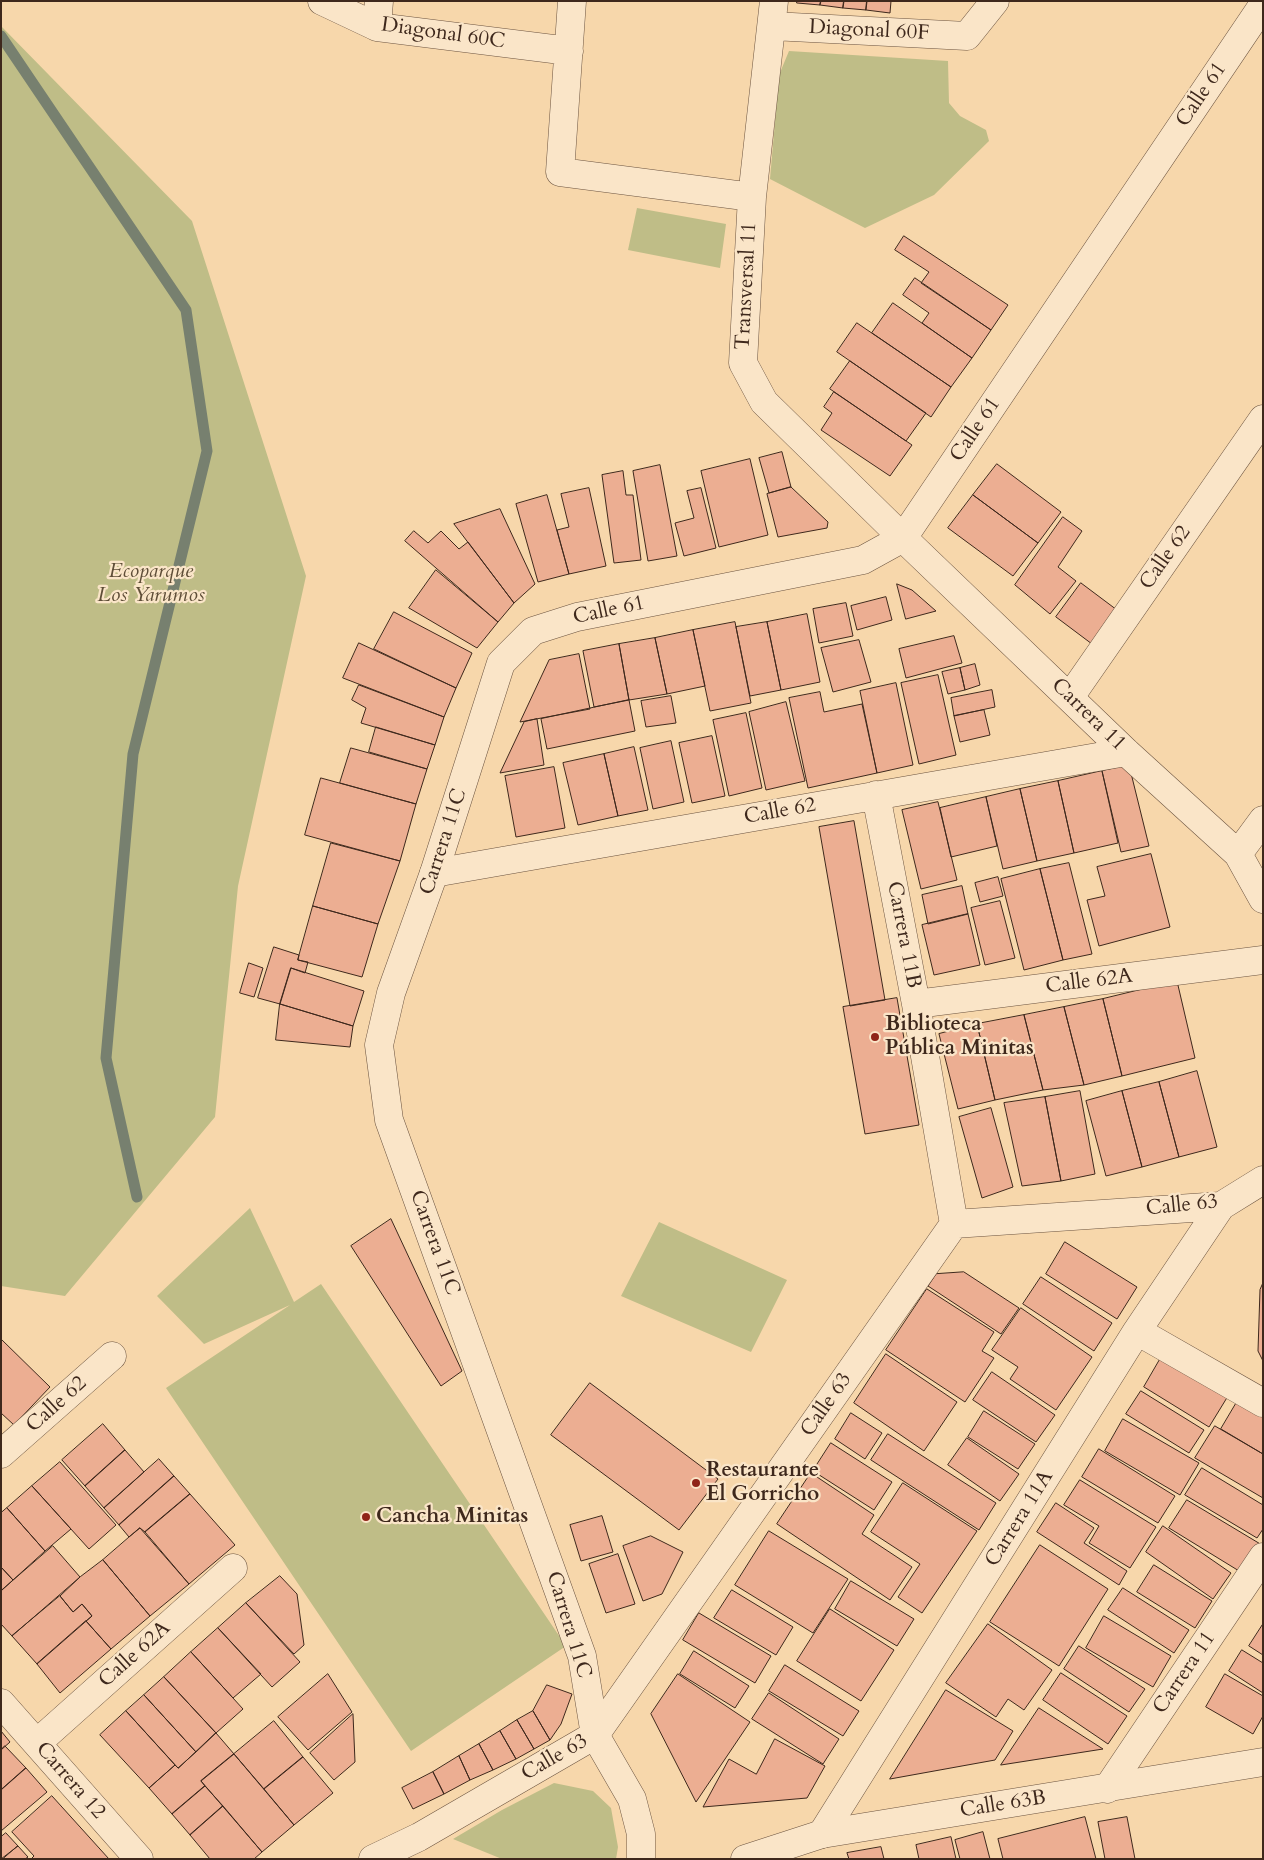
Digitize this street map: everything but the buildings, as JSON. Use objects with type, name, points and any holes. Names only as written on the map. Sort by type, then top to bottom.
[{"type":"street","name":"Diagonal 60C","points":[[322,1],[378,14],[568,51]]},
{"type":"street","points":[[572,1],[560,172],[752,197]]},
{"type":"street","name":"Diagonal 60F","points":[[773,14],[967,36],[996,1]]},
{"type":"street","name":"Calle 61","points":[[534,631],[577,617],[863,560],[903,538],[1263,5]]},
{"type":"street","name":"Transversal 11","points":[[773,14],[752,197],[743,363],[764,402],[903,538]]},
{"type":"street","name":"Calle 62","points":[[1070,697],[1263,419]]},
{"type":"street","name":"Carrera 11","points":[[903,538],[1126,752],[1238,854],[1263,899]]},
{"type":"street","name":"Carrera 11C","points":[[534,631],[501,663],[434,873],[391,993],[379,1045],[389,1120],[582,1656],[595,1735],[632,1799],[640,1834],[641,1859]]},
{"type":"street","name":"Calle 62","points":[[434,873],[1126,752]]},
{"type":"street","name":"Carrera 11B","points":[[876,795],[916,1004],[954,1224]]},
{"type":"street","points":[[1238,854],[1263,820]]},
{"type":"street","name":"Calle 62A","points":[[916,1004],[1263,960]]},
{"type":"street","name":"Calle 63","points":[[373,1859],[419,1838],[595,1735],[954,1224],[1221,1206],[1263,1180]]},
{"type":"street","name":"Carrera 11A","points":[[822,1834],[1137,1331],[1221,1206]]},
{"type":"street","points":[[1137,1331],[1263,1403]]},
{"type":"street","name":"Calle 62","points":[[1,1454],[112,1356]]},
{"type":"street","name":"Carrera 11","points":[[1107,1789],[1263,1557]]},
{"type":"street","name":"Calle 62A","points":[[37,1743],[234,1568]]},
{"type":"street","name":"Carrera 12","points":[[1,1702],[139,1859]]},
{"type":"street","name":"Calle 63B","points":[[745,1859],[822,1834],[1107,1789],[1263,1762]]},
{"type":"green space","name":"Ecoparque Los Yarumos","points":[[1,26],[192,221],[306,576],[238,886],[215,1117],[65,1296],[1,1286]]},
{"type":"green space","points":[[789,51],[948,61],[949,103],[960,116],[986,130],[989,141],[934,195],[865,228],[770,179],[779,75]]},
{"type":"green space","points":[[637,208],[726,224],[720,268],[628,250]]},
{"type":"green space","name":"Cancha Minitas","points":[[250,1208],[294,1302],[321,1284],[566,1646],[411,1751],[166,1388],[290,1305],[204,1344],[157,1296]]},
{"type":"green space","points":[[659,1222],[787,1280],[751,1352],[621,1296]]},
{"type":"green space","points":[[554,1783],[593,1791],[611,1808],[618,1847],[616,1859],[502,1859],[453,1839],[502,1810]]},
{"type":"waterway","points":[[1,36],[186,310],[207,451],[133,754],[106,1058],[137,1197]]},
{"type":"place","name":"Biblioteca Pública Minitas","points":[[875,1037]]},
{"type":"place","name":"Restaurante El Gorricho","points":[[696,1483]]},
{"type":"place","name":"Cancha Minitas","points":[[366,1517]]}]
